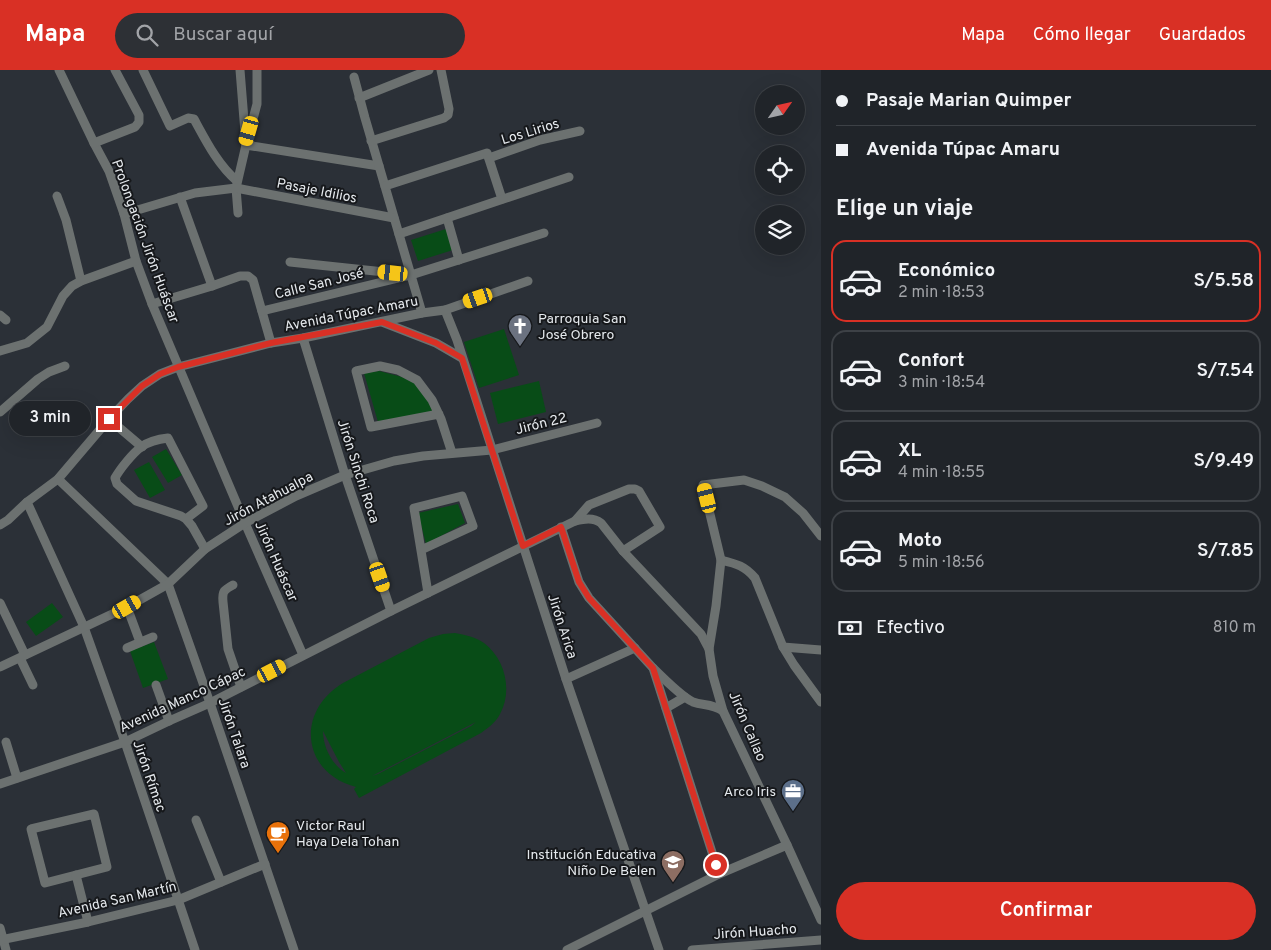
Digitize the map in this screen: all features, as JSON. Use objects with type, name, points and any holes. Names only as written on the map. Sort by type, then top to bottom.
[{"type":"street","name":"Prolongación Jirón Huáscar","points":[[60,70],[109,171],[124,214],[136,260],[178,367]]},
{"type":"street","points":[[94,143],[135,127],[139,122],[140,116],[115,70]]},
{"type":"street","points":[[143,70],[170,126],[188,118],[194,119],[207,143],[237,185]]},
{"type":"street","points":[[240,70],[246,145]]},
{"type":"street","points":[[238,213],[237,185],[257,104],[257,70]]},
{"type":"street","points":[[359,98],[429,70]]},
{"type":"street","points":[[371,142],[444,118],[448,114],[449,109],[441,70]]},
{"type":"street","points":[[354,77],[371,142],[422,313]]},
{"type":"street","name":"Los Lirios","points":[[385,186],[487,153],[489,158],[540,140],[580,130]]},
{"type":"street","points":[[246,145],[379,166]]},
{"type":"street","points":[[489,158],[502,199]]},
{"type":"street","points":[[399,234],[569,177]]},
{"type":"street","name":"Pasaje Idilios","points":[[124,214],[180,196],[237,185],[394,218]]},
{"type":"street","points":[[57,196],[66,220],[81,281]]},
{"type":"street","points":[[180,196],[212,286]]},
{"type":"street","points":[[447,218],[459,260]]},
{"type":"street","name":"Calle San José","points":[[262,312],[411,275],[544,232]]},
{"type":"street","points":[[0,351],[27,343],[47,327],[63,296],[72,286],[136,260]]},
{"type":"street","points":[[290,262],[411,275]]},
{"type":"street","points":[[152,304],[240,276],[248,276],[253,280],[271,343]]},
{"type":"street","name":"Avenida Túpac Amaru","points":[[0,525],[58,479],[109,419],[142,386],[160,374],[178,367],[271,343],[445,310],[528,281]]},
{"type":"street","name":"Jirón Arica","points":[[445,310],[457,340],[566,679],[658,950]]},
{"type":"street","points":[[382,322],[436,343],[462,358]]},
{"type":"street","name":"Jirón Sinchi Roca","points":[[303,338],[345,475],[391,611]]},
{"type":"street","points":[[0,412],[38,379],[65,366]]},
{"type":"street","points":[[439,414],[372,428],[356,371],[380,366],[398,370],[417,380],[432,400],[439,414],[452,453]]},
{"type":"street","name":"Jirón Huáscar","points":[[178,367],[303,655]]},
{"type":"street","points":[[109,419],[142,447]]},
{"type":"street","name":"Jirón 22","points":[[492,450],[597,423]]},
{"type":"street","points":[[186,519],[203,506],[168,438],[142,447],[119,472],[115,478],[117,484],[136,501],[186,519],[206,549]]},
{"type":"street","name":"Jirón Atahualpa","points":[[0,667],[127,607],[168,584],[206,549],[245,523],[296,496],[345,475],[394,462],[423,456],[492,450]]},
{"type":"street","name":"Jirón Talara","points":[[58,479],[168,584],[294,950]]},
{"type":"street","points":[[709,649],[721,560],[703,485],[744,480],[762,486],[785,497],[803,513],[821,536]]},
{"type":"street","name":"Avenida Manco Cápac","points":[[0,784],[125,742],[210,703],[391,611],[575,521],[589,505],[629,489],[635,489],[639,491],[660,528],[623,551]]},
{"type":"street","points":[[421,550],[473,526],[462,496],[414,508],[428,593]]},
{"type":"street","name":"Jirón Rímac","points":[[27,502],[84,627],[195,950]]},
{"type":"street","points":[[0,513],[8,520]]},
{"type":"street","points":[[575,521],[588,518],[596,519],[601,523],[623,551],[701,634],[709,649]]},
{"type":"street","points":[[561,527],[579,582],[589,598],[653,668],[685,697],[693,702],[716,706],[723,710]]},
{"type":"street","points":[[721,560],[738,564],[748,570],[755,578],[783,647],[821,702]]},
{"type":"street","points":[[233,585],[224,590],[222,595],[228,649],[241,687]]},
{"type":"street","points":[[127,607],[140,642]]},
{"type":"street","points":[[1,608],[33,685]]},
{"type":"street","points":[[128,648],[153,637]]},
{"type":"street","points":[[783,647],[821,650]]},
{"type":"street","points":[[566,679],[634,648]]},
{"type":"street","name":"Jirón Callao","points":[[709,649],[713,676],[723,710],[821,920]]},
{"type":"street","points":[[653,668],[719,874]]},
{"type":"street","points":[[156,685],[169,722]]},
{"type":"street","points":[[666,708],[685,697]]},
{"type":"street","points":[[6,742],[17,778]]},
{"type":"street","points":[[94,814],[107,867],[76,875],[45,883],[31,829],[94,814]]},
{"type":"street","points":[[196,820],[220,882]]},
{"type":"street","points":[[567,950],[719,874],[787,844]]},
{"type":"street","name":"Avenida San Martín","points":[[1,939],[88,922],[178,900],[265,864]]},
{"type":"street","points":[[76,875],[88,922]]},
{"type":"street","points":[[0,928],[1,939],[6,950]]},
{"type":"street","name":"Jirón Huacho","points":[[692,950],[821,940]]},
{"type":"green space","points":[[446,229],[453,250],[418,261],[411,240]]},
{"type":"green space","points":[[504,329],[519,375],[479,388],[464,342]]},
{"type":"green space","points":[[379,371],[402,377],[416,384],[430,402],[434,414],[378,422],[364,373]]},
{"type":"green space","points":[[539,381],[546,412],[498,424],[490,393]]},
{"type":"green space","points":[[166,449],[182,475],[168,483],[152,457]]},
{"type":"green space","points":[[149,462],[165,490],[150,498],[134,470]]},
{"type":"green space","points":[[458,504],[465,523],[426,544],[418,513]]},
{"type":"green space","points":[[52,603],[63,617],[36,636],[26,622]]},
{"type":"green space","points":[[455,633],[478,639],[497,657],[502,666],[506,685],[504,705],[500,714],[481,733],[359,798],[354,789],[356,787],[338,780],[324,769],[316,756],[311,741],[312,725],[317,710],[328,695],[343,683],[429,638]],"holes":[[[476,722],[471,726],[372,776]],[[323,731],[339,762],[346,773],[341,770],[329,755]]]},
{"type":"green space","points":[[154,642],[168,679],[143,688],[130,651]]},
{"type":"place","name":"Parroquia San José Obrero","points":[[520,347]]},
{"type":"place","name":"Arco Iris","points":[[793,812]]},
{"type":"place","name":"Victor Raul Haya Dela Tohan","points":[[278,854]]},
{"type":"place","name":"Institución Educativa Niño De Belen","points":[[673,883]]},
{"type":"route","points":[[109,419],[142,386],[160,374],[178,367],[271,343],[382,322],[436,343],[462,358],[523,546],[561,527],[579,582],[589,598],[653,668],[716,865]]}]
